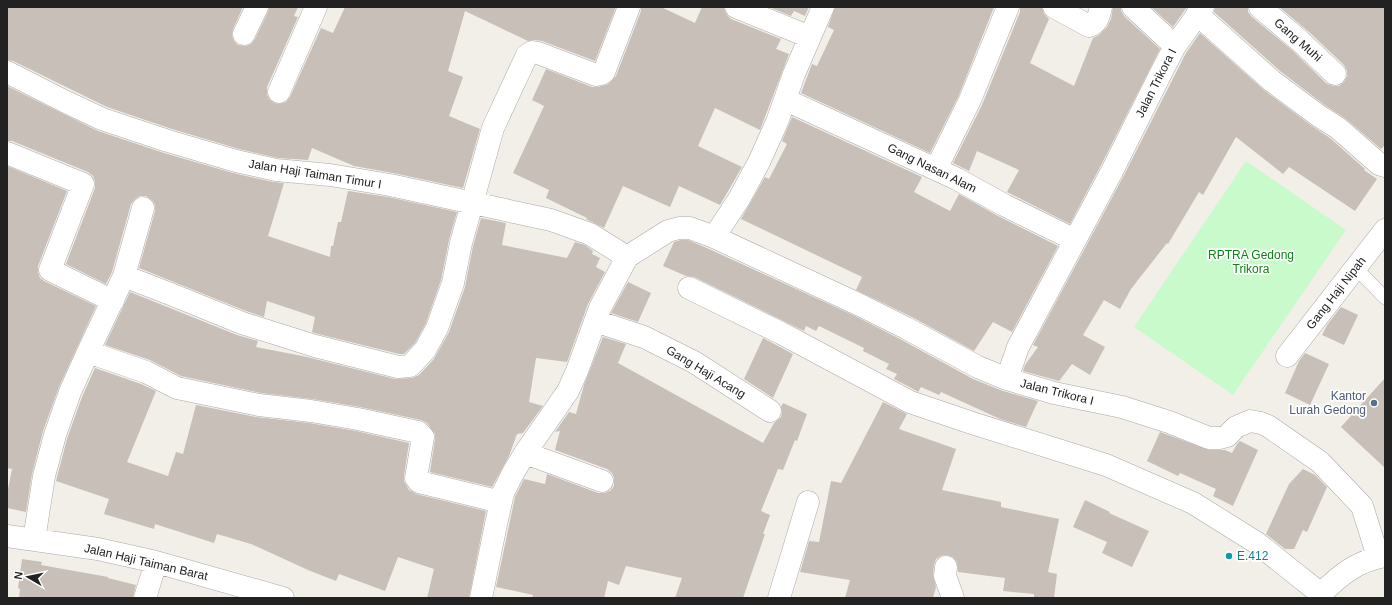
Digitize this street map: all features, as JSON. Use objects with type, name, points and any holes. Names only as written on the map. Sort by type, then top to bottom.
[{"type":"street","points":[[244,34],[257,7]]},
{"type":"street","points":[[279,92],[316,7]]},
{"type":"street","points":[[124,276],[173,294],[242,323],[314,346],[398,367],[410,366],[425,350],[437,328],[453,283],[461,244],[493,128],[527,55],[532,52],[538,53],[596,75],[601,74],[604,72],[629,7]]},
{"type":"street","points":[[736,7],[810,37]]},
{"type":"street","points":[[714,237],[739,199],[759,162],[786,100],[794,74],[824,7]]},
{"type":"street","points":[[936,169],[970,100],[1008,7]]},
{"type":"street","points":[[1054,7],[1089,26],[1097,20],[1101,7]]},
{"type":"street","points":[[1133,7],[1175,46]]},
{"type":"street","name":"Gang Muhi","points":[[1260,7],[1300,41],[1335,74]]},
{"type":"street","points":[[1200,11],[1272,81],[1319,116],[1338,128],[1379,164],[1385,166]]},
{"type":"street","name":"Jalan Trikora I","points":[[1200,11],[1175,46],[1112,173],[1018,347],[1007,379],[1054,393],[1122,407],[1169,422],[1209,438],[1220,438],[1227,436],[1236,427],[1250,421],[1268,426],[1320,462],[1362,506],[1382,556]]},
{"type":"street","name":"Jalan Haji Taiman Timur I","points":[[7,72],[102,119],[130,130],[236,161],[276,170],[330,175],[390,185],[557,222],[590,234],[628,257]]},
{"type":"street","name":"Gang Nasan Alam","points":[[786,100],[936,169],[1076,240]]},
{"type":"street","points":[[7,154],[83,184],[50,270],[112,300]]},
{"type":"street","points":[[34,540],[44,476],[55,435],[70,392],[124,276],[143,208]]},
{"type":"street","points":[[481,598],[503,493],[513,473],[568,391],[580,365],[595,321],[611,285],[628,257],[668,231],[679,228],[690,228],[714,237],[860,305],[978,367],[1007,379]]},
{"type":"street","name":"Gang Haji Nipah","points":[[1287,356],[1385,230]]},
{"type":"street","points":[[689,288],[781,333],[910,402],[1106,466],[1193,503],[1257,543],[1320,596],[1339,576],[1358,565],[1382,556]]},
{"type":"street","name":"Gang Haji Acang","points":[[595,321],[644,337],[694,362],[770,411]]},
{"type":"street","points":[[88,352],[146,372],[178,388],[259,405],[311,411],[358,419],[418,432],[423,437],[416,478],[420,482],[501,502]]},
{"type":"street","points":[[525,453],[602,481]]},
{"type":"street","points":[[779,598],[808,502]]},
{"type":"street","name":"Jalan Haji Taiman Barat","points":[[7,536],[98,549],[156,562],[283,598]]},
{"type":"street","points":[[145,598],[156,562]]},
{"type":"street","points":[[946,567],[945,576],[953,598]]},
{"type":"lane","points":[[1356,268],[1385,298]]},
{"type":"green space","name":"RPTRA Gedong Trikora","points":[[1246,161],[1346,230],[1233,395],[1134,327]]},
{"type":"building","points":[[7,7],[243,7],[233,29],[232,35],[234,41],[238,45],[245,46],[251,44],[255,39],[269,7],[298,7],[294,16],[298,17],[267,87],[269,99],[274,103],[280,104],[286,102],[290,97],[321,28],[333,33],[345,7],[616,7],[595,61],[542,41],[528,41],[465,11],[448,71],[463,77],[449,116],[480,129],[463,188],[354,166],[312,148],[308,160],[278,158],[239,149],[172,129],[107,107],[13,61],[7,60]]},
{"type":"building","points":[[641,7],[661,7],[695,23],[702,7],[724,7],[726,14],[731,19],[781,39],[776,49],[789,54],[760,130],[715,108],[698,146],[742,167],[720,205],[679,186],[670,207],[623,186],[604,228],[546,198],[549,190],[513,173],[544,106],[532,100],[546,69],[592,87],[608,84],[616,76],[641,11]]},
{"type":"building","points":[[769,7],[809,7],[805,16],[794,11],[791,16]]},
{"type":"building","points":[[835,7],[994,7],[959,95],[930,153],[801,93],[812,64],[817,66],[834,30],[828,27]]},
{"type":"building","points":[[1020,7],[1042,7],[1044,14],[1049,19],[1030,63],[1074,86],[1093,38],[1099,35],[1107,27],[1111,19],[1113,7],[1121,7],[1121,11],[1124,16],[1160,49],[1070,224],[1007,192],[1019,170],[977,151],[969,171],[953,163],[982,105],[1020,12]]},
{"type":"building","points":[[1151,7],[1187,7],[1173,27]]},
{"type":"building","points":[[1215,7],[1248,7],[1248,12],[1252,17],[1292,50],[1326,83],[1333,86],[1339,86],[1344,82],[1347,76],[1347,71],[1344,65],[1309,32],[1279,7],[1385,7],[1385,145],[1381,149],[1346,119],[1326,106],[1280,71],[1214,12]]},
{"type":"building","points":[[1200,33],[1264,90],[1330,138],[1365,169],[1364,170],[1377,179],[1355,211],[1289,167],[1283,174],[1236,137],[1203,195],[1199,192],[1168,244],[1167,243],[1131,289],[1120,309],[1104,300],[1083,335],[1105,347],[1090,375],[1072,364],[1059,381],[1023,371],[1025,365],[1038,347],[1033,345],[1122,179],[1186,53]]},
{"type":"building","points":[[7,86],[98,131],[164,153],[233,173],[284,183],[268,236],[330,257],[331,246],[333,246],[338,222],[341,222],[348,191],[388,197],[457,212],[449,240],[441,280],[426,323],[415,343],[404,354],[399,354],[318,334],[312,332],[315,317],[267,301],[264,317],[139,268],[155,211],[155,205],[152,200],[146,196],[140,196],[131,204],[112,272],[106,284],[66,264],[95,188],[95,182],[93,176],[88,172],[12,141],[7,141]]},
{"type":"building","points":[[792,117],[922,177],[914,192],[950,211],[959,194],[998,216],[1058,246],[1012,332],[993,322],[974,351],[912,317],[856,290],[862,277],[741,219],[765,177],[769,179],[787,144],[782,141]]},
{"type":"building","points":[[7,166],[67,191],[38,266],[38,272],[40,278],[44,281],[96,306],[59,387],[43,431],[32,474],[26,512],[7,508],[7,494],[12,469],[7,468]]},
{"type":"building","points":[[481,218],[506,223],[502,245],[567,258],[575,242],[585,245],[593,251],[592,254],[600,258],[596,267],[605,272],[588,304],[567,362],[536,358],[529,402],[543,406],[523,433],[517,434],[509,456],[492,487],[430,472],[435,434],[427,423],[421,420],[360,407],[312,399],[261,393],[181,376],[150,360],[105,345],[130,292],[237,335],[258,341],[256,347],[307,357],[395,379],[412,378],[419,375],[434,359],[449,332],[465,287],[473,246]]},
{"type":"building","points":[[688,240],[709,249],[855,316],[973,379],[1003,391],[1038,401],[1026,427],[1000,419],[941,392],[939,395],[921,387],[918,392],[894,379],[897,374],[886,369],[889,364],[863,351],[864,348],[819,326],[816,331],[806,326],[804,331],[694,277],[686,276],[663,266],[674,242]]},
{"type":"building","points":[[628,282],[651,293],[638,322],[611,313]]},
{"type":"building","points":[[1341,307],[1358,315],[1344,345],[1322,335],[1327,325]]},
{"type":"building","points":[[603,337],[626,344],[618,363],[763,443],[774,423],[781,417],[781,407],[783,403],[807,414],[797,441],[795,440],[783,470],[778,469],[761,511],[770,515],[743,598],[675,598],[682,578],[626,566],[619,585],[608,581],[604,598],[532,598],[533,595],[496,587],[515,497],[524,479],[545,484],[547,474],[598,493],[610,491],[614,486],[614,478],[612,473],[607,469],[555,450],[560,431],[555,432],[569,412],[576,414],[584,385]]},
{"type":"building","points":[[763,338],[793,354],[773,398],[744,379]]},
{"type":"building","points":[[1305,353],[1329,364],[1310,405],[1285,393],[1299,361]]},
{"type":"building","points":[[95,368],[141,384],[156,391],[127,462],[168,476],[176,452],[183,454],[196,405],[256,417],[309,423],[356,431],[409,443],[404,481],[409,490],[416,494],[486,511],[469,598],[427,598],[434,569],[398,557],[385,591],[339,574],[336,581],[251,544],[217,534],[214,543],[155,524],[154,529],[104,514],[109,499],[56,481],[67,439],[82,397]]},
{"type":"building","name":"Kantor Lurah Gedong","points":[[1385,378],[1385,468],[1341,427]]},
{"type":"building","points":[[883,402],[907,414],[899,429],[956,449],[942,490],[1001,502],[1001,507],[1059,519],[1048,572],[1057,574],[1054,598],[1034,598],[1034,594],[1003,591],[1005,578],[958,572],[957,562],[953,557],[947,555],[936,559],[934,565],[933,575],[936,587],[933,598],[845,598],[850,580],[800,572],[809,541],[819,542],[831,481],[841,483]]},
{"type":"building","points":[[1160,432],[1209,450],[1225,450],[1232,453],[1240,441],[1258,450],[1233,506],[1213,496],[1216,489],[1180,473],[1178,476],[1147,461]]},
{"type":"building","points":[[1303,469],[1315,475],[1327,487],[1307,532],[1303,530],[1294,549],[1285,549],[1266,534],[1289,484]]},
{"type":"building","points":[[1085,500],[1110,512],[1109,513],[1149,531],[1132,567],[1102,553],[1107,542],[1073,527]]},
{"type":"building","points":[[22,559],[42,562],[41,565],[108,577],[136,585],[133,598],[19,598],[20,589],[18,588]]},
{"type":"place","name":"Kantor Lurah Gedong","points":[[1374,403]]},
{"type":"place","name":"E.412","points":[[1229,556]]}]
